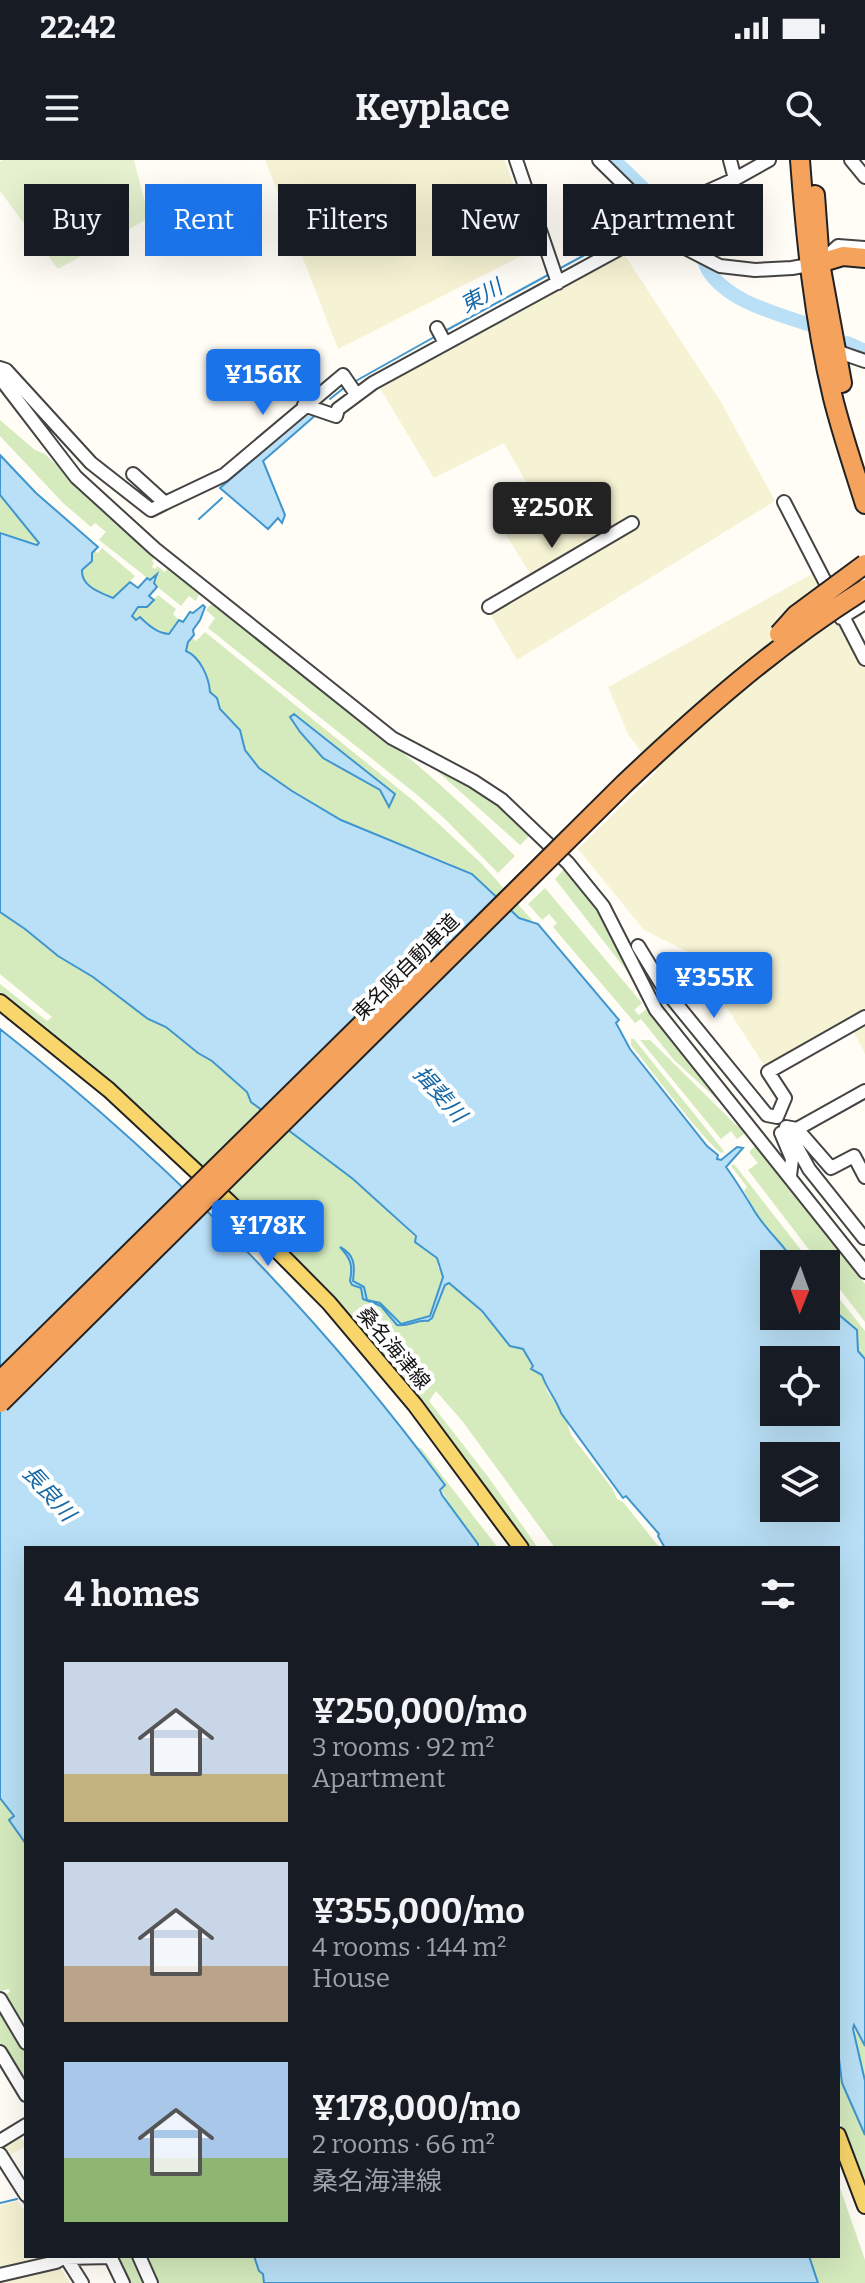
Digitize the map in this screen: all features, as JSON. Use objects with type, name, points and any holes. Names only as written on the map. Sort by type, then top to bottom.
[{"type":"highway","points":[[800,160],[834,400],[865,504]]},
{"type":"highway","points":[[812,160],[814,264],[865,467]]},
{"type":"highway","points":[[814,264],[843,256],[865,258]]},
{"type":"highway","points":[[814,264],[865,271]]},
{"type":"highway","points":[[779,634],[796,615],[865,564]]},
{"type":"highway","name":"東名阪自動車道","points":[[0,1381],[615,775],[712,687],[779,634],[865,576]]},
{"type":"highway","name":"東名阪自動車道","points":[[0,1403],[633,775],[719,696],[786,643],[865,589]]},
{"type":"main road","name":"桑名海津線","points":[[0,1002],[109,1090],[228,1201],[329,1303],[415,1405],[520,1546]]},
{"type":"main road","points":[[840,2140],[865,2206]]},
{"type":"street","points":[[516,160],[557,281]]},
{"type":"street","points":[[599,160],[628,184]]},
{"type":"street","points":[[730,160],[735,179]]},
{"type":"street","points":[[724,184],[769,160]]},
{"type":"street","points":[[851,160],[865,177]]},
{"type":"street","points":[[860,160],[865,167]]},
{"type":"street","points":[[700,256],[720,266],[755,270],[814,264],[838,246],[865,248]]},
{"type":"street","points":[[309,401],[340,408],[356,394],[445,342],[605,256]]},
{"type":"street","points":[[437,328],[445,342]]},
{"type":"street","points":[[836,351],[865,361]]},
{"type":"street","points":[[0,368],[6,370],[91,463],[151,510],[224,475],[343,375],[356,394]]},
{"type":"street","points":[[0,378],[76,477],[155,549],[392,738],[502,800],[557,851],[603,906],[656,1010],[860,1260],[865,1272]]},
{"type":"street","points":[[133,474],[165,503]]},
{"type":"street","points":[[784,502],[841,618],[865,659]]},
{"type":"street","points":[[489,607],[632,523]]},
{"type":"street","points":[[841,618],[865,603]]},
{"type":"street","points":[[638,946],[665,990],[767,1115],[787,1124],[831,1168],[859,1153],[865,1177]]},
{"type":"street","points":[[865,1017],[768,1072],[785,1098],[787,1124],[809,1169],[865,1238]]},
{"type":"street","points":[[790,1176],[792,1159],[776,1122],[787,1124],[865,1091]]},
{"type":"street","points":[[0,1999],[24,2040]]},
{"type":"street","points":[[0,2052],[24,2092]]},
{"type":"street","points":[[0,2141],[24,2126]]},
{"type":"street","points":[[0,2154],[24,2192]]},
{"type":"street","points":[[0,2275],[63,2258],[82,2283]]},
{"type":"street","points":[[110,2258],[123,2283]]},
{"type":"street","points":[[140,2258],[151,2283]]},
{"type":"shaded area","points":[[265,160],[505,160],[513,184],[432,184],[432,256],[521,256],[338,349],[302,256],[416,256],[416,184],[278,184],[278,194]]},
{"type":"shaded area","points":[[613,256],[625,256],[721,402],[775,501],[517,660],[489,612],[536,583],[496,519],[534,496],[504,443],[434,478],[378,385]]},
{"type":"shaded area","points":[[814,573],[865,664],[865,1054],[849,1023],[769,1068],[764,1065],[692,954],[644,930],[578,849],[656,772],[628,734],[608,687]]},
{"type":"shaded area","points":[[18,2133],[24,2143],[24,2147],[7,2157],[0,2145]]},
{"type":"shaded area","points":[[18,2201],[24,2210],[24,2258],[55,2258],[0,2271],[0,2205]]},
{"type":"shaded area","points":[[58,2265],[70,2283],[0,2283],[0,2278]]},
{"type":"green space","points":[[134,160],[145,203],[145,220],[129,229],[129,184],[24,184],[24,223],[0,191],[0,162]]},
{"type":"green space","points":[[48,256],[81,256],[58,269]]},
{"type":"green space","points":[[0,420],[35,450],[45,454],[156,555],[152,567],[155,569],[157,566],[165,572],[170,566],[201,590],[196,601],[189,596],[181,606],[154,584],[158,576],[150,580],[99,540],[106,532],[95,523],[91,527],[63,503],[0,436]]},
{"type":"green space","points":[[0,495],[40,544],[0,533]]},
{"type":"green space","points":[[102,548],[135,576],[113,598],[88,586],[81,575],[92,553],[98,553]]},
{"type":"green space","points":[[158,595],[176,609],[173,614],[179,620],[169,634],[136,620],[132,615],[138,607],[147,607]]},
{"type":"green space","points":[[214,601],[444,788],[515,856],[498,873],[416,794],[208,628],[215,618],[206,610]]},
{"type":"green space","points":[[205,632],[415,802],[482,864],[532,920],[528,922],[519,918],[451,864],[341,820],[259,768],[245,750],[240,730],[220,709],[210,692],[209,680],[186,651],[192,638],[196,641]],"holes":[[[290,717],[395,794],[380,790],[323,758]]]},
{"type":"green space","points":[[428,763],[482,792],[533,832],[520,845]]},
{"type":"green space","points":[[567,866],[600,910],[630,975],[555,879]]},
{"type":"green space","points":[[545,888],[642,1003],[634,1010],[639,1015],[647,1009],[734,1115],[674,1060],[641,1019],[635,1023],[553,927],[557,923],[549,914],[542,920],[528,904]]},
{"type":"green space","points":[[0,912],[58,956],[212,1061],[247,1092],[251,1102],[353,1179],[437,1258],[445,1279],[522,1349],[542,1375],[547,1391],[566,1419],[571,1435],[617,1499],[623,1502],[658,1546],[554,1546],[463,1422],[436,1391],[429,1401],[537,1546],[524,1546],[368,1341],[44,1030],[43,1025],[0,992],[0,984],[47,1021],[52,1017],[0,974]]},
{"type":"green space","points":[[631,1039],[724,1151],[722,1153],[691,1121],[631,1045]]},
{"type":"green space","points":[[640,1040],[650,1040],[735,1124],[747,1132],[737,1139],[731,1131],[721,1139]]},
{"type":"green space","points":[[757,1144],[839,1250],[809,1250],[748,1170],[758,1163],[749,1152]]},
{"type":"green space","points":[[734,1164],[801,1250],[786,1250],[761,1220],[744,1191],[747,1187],[731,1166]]},
{"type":"green space","points":[[840,1252],[865,1284],[865,1322],[840,1289]]},
{"type":"green space","points":[[840,1300],[865,1331],[865,1359],[858,1351],[857,1330],[840,1316]]},
{"type":"green space","points":[[418,1448],[496,1546],[478,1546],[454,1513]]},
{"type":"green space","points":[[0,1798],[14,1816],[9,1821],[24,1841],[24,2032],[3,1996],[10,1992],[9,1989],[0,1991]]},
{"type":"green space","points":[[0,2007],[24,2048],[24,2087],[0,2047]]},
{"type":"green space","points":[[854,2024],[865,2046],[865,2081],[857,2052]]},
{"type":"green space","points":[[840,2048],[865,2128],[865,2188],[840,2122]]},
{"type":"green space","points":[[840,2188],[865,2260],[865,2283],[818,2283],[810,2258],[840,2258]]},
{"type":"green space","points":[[114,2258],[135,2258],[146,2283],[126,2283]]},
{"type":"green space","points":[[145,2258],[255,2258],[259,2271],[263,2273],[264,2283],[156,2283]]},
{"type":"water","points":[[311,410],[318,413],[263,461],[285,515],[282,523],[278,518],[268,529],[220,488]]},
{"type":"water","name":"揖斐川","points":[[0,455],[36,493],[98,547],[92,553],[92,561],[82,570],[88,585],[113,598],[130,582],[138,588],[147,578],[150,580],[157,574],[154,583],[157,587],[149,596],[154,600],[147,607],[138,607],[132,616],[136,620],[140,617],[150,626],[169,634],[179,620],[183,622],[190,612],[203,605],[205,607],[186,651],[206,674],[210,692],[217,698],[220,709],[240,730],[245,750],[259,768],[341,820],[472,874],[519,918],[538,924],[619,1020],[616,1023],[630,1049],[707,1146],[718,1155],[717,1159],[721,1160],[737,1147],[743,1148],[726,1167],[760,1219],[785,1250],[760,1250],[760,1330],[840,1330],[840,1316],[857,1330],[858,1351],[865,1359],[865,2046],[854,2025],[853,2029],[865,2081],[865,2135],[842,2083],[840,2066],[840,1546],[664,1546],[659,1534],[626,1496],[623,1498],[561,1413],[542,1375],[531,1369],[533,1366],[523,1349],[510,1346],[482,1311],[449,1283],[445,1285],[428,1321],[397,1325],[381,1306],[363,1299],[361,1288],[350,1281],[350,1262],[340,1247],[351,1257],[353,1281],[364,1287],[367,1300],[380,1303],[401,1324],[430,1316],[443,1277],[437,1258],[415,1242],[416,1236],[353,1179],[251,1102],[247,1092],[212,1061],[58,956],[0,912],[0,533],[37,545],[39,543],[0,495]]},
{"type":"water","points":[[294,714],[395,794],[389,807],[380,790],[323,758],[290,717]]},
{"type":"water","name":"長良川","points":[[0,1029],[123,1132],[238,1242],[293,1300],[346,1360],[445,1485],[440,1490],[442,1495],[478,1546],[24,1546],[24,1841],[9,1820],[14,1816],[0,1798]]},
{"type":"water","points":[[255,2258],[810,2258],[818,2283],[264,2283],[263,2274]]},
{"type":"waterway","points":[[614,160],[669,213],[687,217],[708,270],[716,281],[739,298],[807,324]]},
{"type":"waterway","name":"東川","points":[[557,270],[583,256]]},
{"type":"waterway","name":"東川","points":[[445,331],[548,275]]},
{"type":"waterway","name":"東川","points":[[354,382],[436,336]]},
{"type":"waterway","points":[[847,343],[865,351]]},
{"type":"waterway","name":"東川","points":[[330,399],[345,387]]},
{"type":"waterway","name":"東川","points":[[199,519],[222,498]]},
{"type":"waterway","points":[[20,2197],[24,2203]]},
{"type":"waterway","points":[[0,2203],[17,2199]]},
{"type":"waterway","points":[[62,2264],[75,2283]]}]
